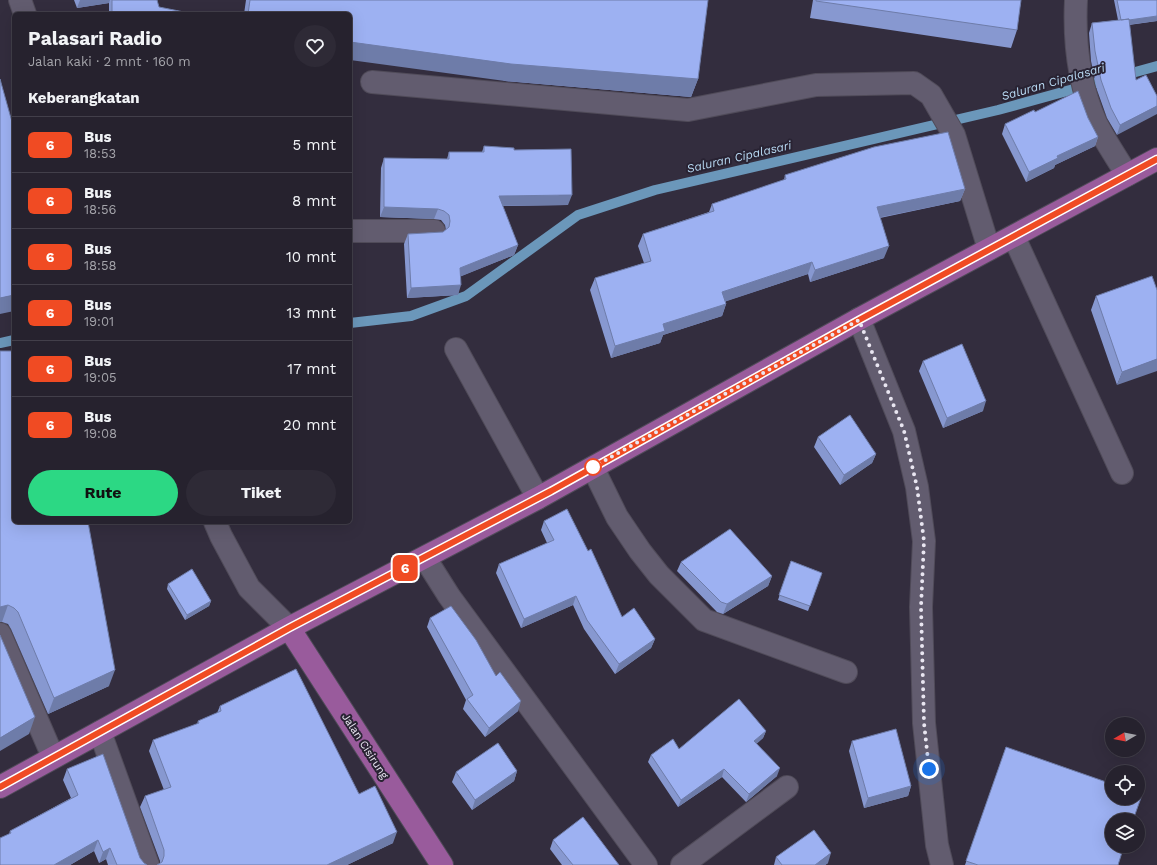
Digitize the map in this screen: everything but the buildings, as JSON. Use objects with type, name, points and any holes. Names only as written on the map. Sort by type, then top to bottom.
[{"type":"main road","points":[[0,787],[289,628],[538,498],[859,320],[1157,159]]},
{"type":"main road","name":"Jalan Cisirung","points":[[289,628],[442,865]]},
{"type":"street","points":[[20,0],[24,12]]},
{"type":"street","points":[[1076,0],[1076,28],[1081,76],[1096,122],[1127,175]]},
{"type":"street","points":[[372,82],[688,110],[816,85],[914,83],[931,94],[954,135],[989,249]]},
{"type":"street","points":[[352,231],[434,231]]},
{"type":"street","points":[[1014,237],[1122,473]]},
{"type":"street","points":[[859,320],[904,431],[917,487],[924,541],[921,607],[924,723],[937,845],[942,865]]},
{"type":"street","points":[[456,349],[538,498]]},
{"type":"street","points":[[593,468],[617,517],[640,551],[659,575],[704,620],[846,672]]},
{"type":"street","points":[[216,524],[249,588],[289,628]]},
{"type":"street","points":[[425,558],[449,596],[646,865]]},
{"type":"street","points":[[0,634],[53,758]]},
{"type":"street","points":[[100,732],[148,865]]},
{"type":"street","points":[[682,865],[787,788]]},
{"type":"waterway","name":"Saluran Cipalasari","points":[[352,323],[411,316],[466,296],[578,215],[655,190],[998,110],[1157,66]]},
{"type":"waterway","name":"Saluran Cipalasari","points":[[0,343],[12,340]]},
{"type":"bus line","name":"6","points":[[0,787],[289,628],[551,491],[859,320],[1157,159]]},
{"type":"route","points":[[593,467],[859,320],[904,431],[917,487],[924,541],[921,607],[924,723],[929,769]]}]
